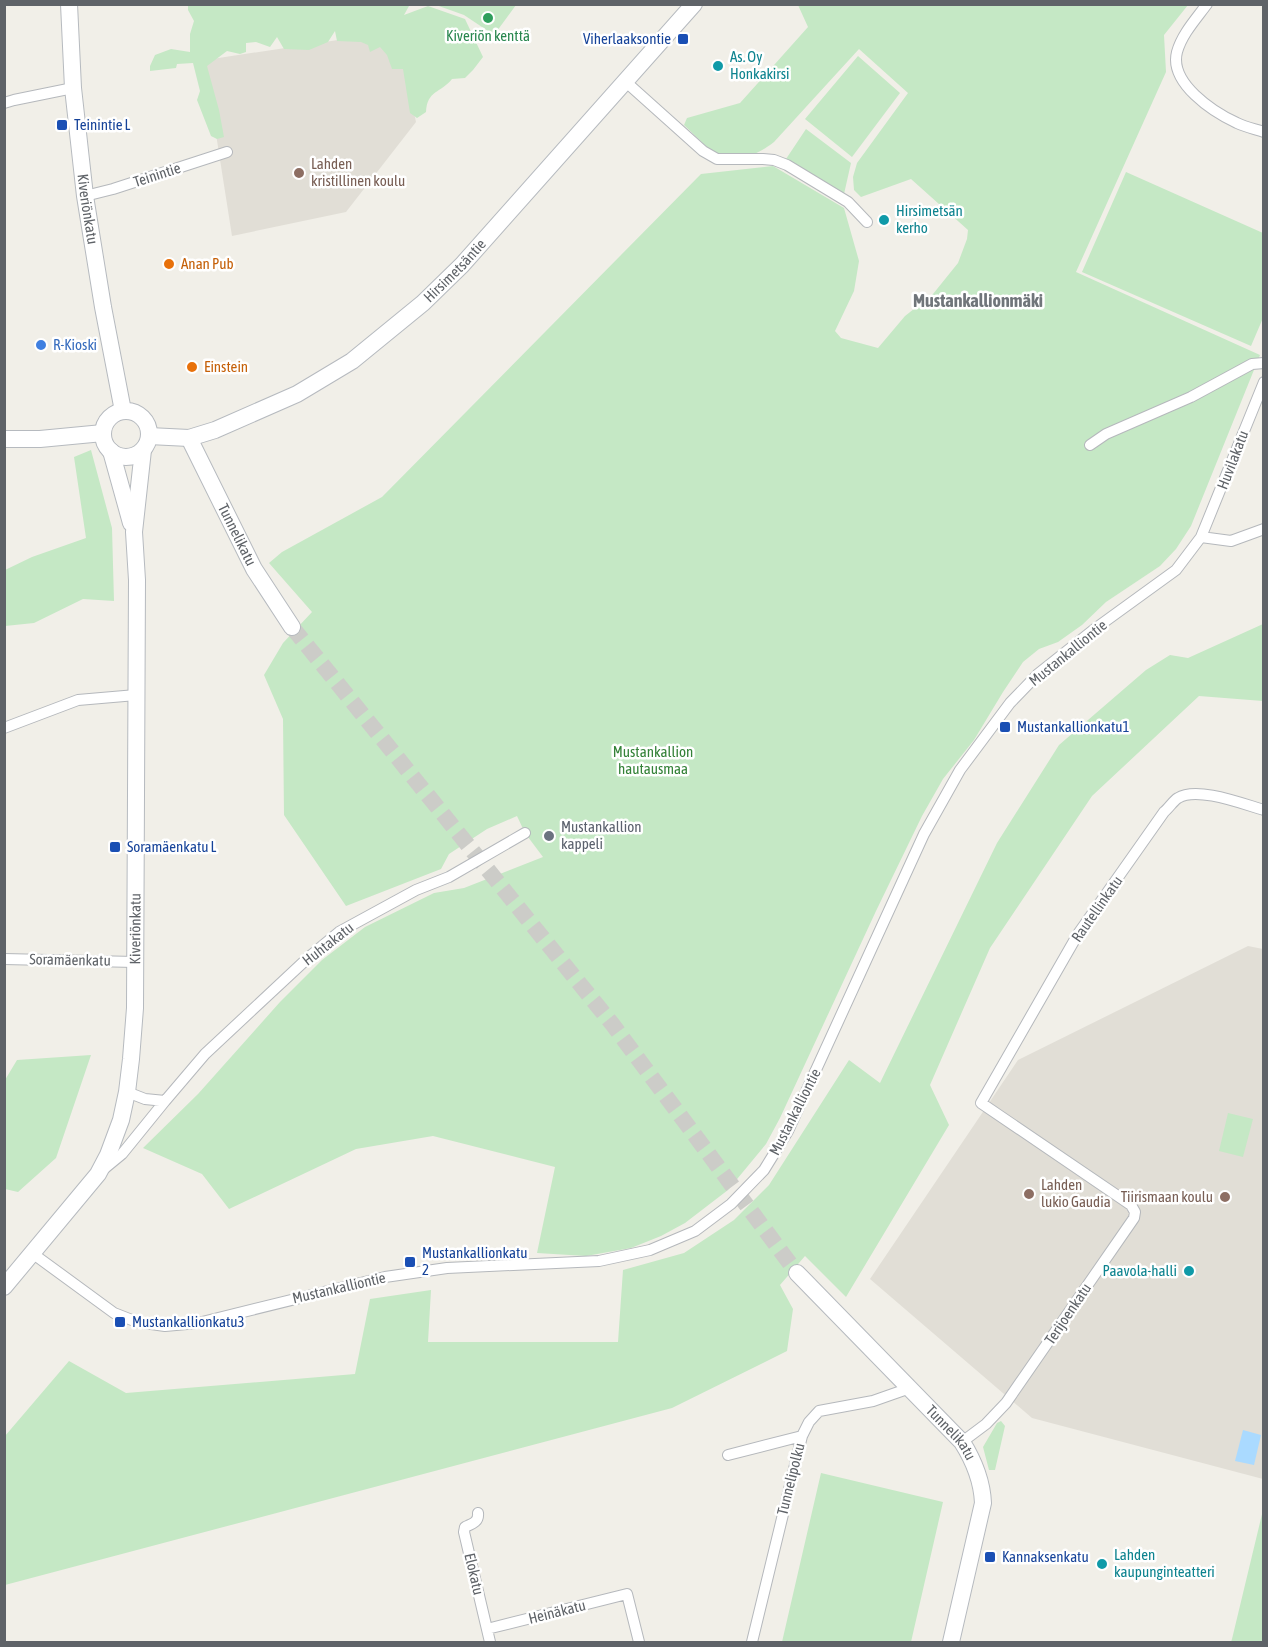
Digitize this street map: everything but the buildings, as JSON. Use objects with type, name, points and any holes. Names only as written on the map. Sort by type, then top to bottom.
[{"type":"street","name":"Kiveriönkatu","points":[[69,4],[73,88],[85,196],[123,411]]},
{"type":"street","name":"Hirsimetsäntie","points":[[146,443],[189,438],[215,430],[297,394],[352,361],[423,303],[462,265],[694,4]]},
{"type":"street","points":[[1207,4],[1184,35],[1176,54],[1177,68],[1194,94],[1209,107],[1238,124],[1263,132]]},
{"type":"street","points":[[626,82],[703,151],[717,159],[763,159],[787,165],[848,202],[867,222]]},
{"type":"street","points":[[4,103],[73,88]]},
{"type":"street","name":"Teinintie","points":[[85,196],[114,189],[227,152]]},
{"type":"street","points":[[1090,445],[1106,434],[1191,398],[1252,364],[1263,363]]},
{"type":"street","name":"Huvilakatu","points":[[1201,537],[1263,382]]},
{"type":"street","points":[[123,411],[130,411],[142,417],[146,423],[146,443],[136,454],[129,457],[123,457],[111,451],[104,440],[103,433],[109,419],[123,411]]},
{"type":"street","points":[[4,440],[103,433]]},
{"type":"street","name":"Tunnelikatu","points":[[189,438],[254,569],[292,627]]},
{"type":"street","name":"Kiveriönkatu","points":[[4,1287],[98,1174],[121,1120],[127,1092],[135,1008],[137,580],[134,532],[146,443]]},
{"type":"street","name":"Kiveriönkatu","points":[[111,451],[134,532]]},
{"type":"street","points":[[1201,537],[1231,541],[1263,529]]},
{"type":"street","name":"Mustankalliontie","points":[[32,1253],[114,1313],[137,1322],[165,1326],[198,1323],[402,1274],[447,1268],[599,1262],[650,1250],[695,1232],[731,1204],[764,1170],[788,1131],[924,834],[960,770],[1010,703],[1038,674],[1096,628],[1176,570],[1201,537]]},
{"type":"street","points":[[4,728],[78,700],[136,695]]},
{"type":"street","name":"Rautellinkatu","points":[[981,1102],[1078,934],[1164,812],[1179,798],[1200,794],[1263,810]]},
{"type":"street","name":"Huhtakatu","points":[[98,1174],[122,1154],[205,1054],[339,932],[416,890],[448,877],[525,833]]},
{"type":"street","name":"Soramäenkatu","points":[[4,959],[135,962]]},
{"type":"street","points":[[127,1092],[165,1101]]},
{"type":"street","name":"Terijoenkatu","points":[[962,1442],[986,1424],[1006,1403],[1134,1218],[1135,1212],[1131,1205],[981,1102]]},
{"type":"street","name":"Tunnelikatu","points":[[797,1273],[962,1442],[975,1465],[983,1503],[951,1642]]},
{"type":"street","name":"Tunnelipolku","points":[[752,1642],[802,1436],[809,1422],[819,1411],[873,1401],[910,1388]]},
{"type":"street","points":[[728,1455],[802,1436]]},
{"type":"street","name":"Elokatu","points":[[478,1513],[476,1522],[465,1527],[464,1532],[490,1642]]},
{"type":"street","name":"Heinäkatu","points":[[487,1629],[627,1594],[639,1642]]},
{"type":"shaded area","name":"Lahden kristillinen koulu","points":[[397,31],[416,122],[346,212],[232,236],[216,134],[199,61]]},
{"type":"shaded area","points":[[1248,946],[1263,949],[1263,1479],[1032,1418],[870,1279],[1018,1060]]},
{"type":"green space","points":[[188,4],[408,5],[404,15],[428,6],[465,19],[483,57],[465,78],[452,79],[432,96],[426,112],[417,118],[410,113],[403,69],[392,69],[387,55],[380,47],[370,52],[368,45],[361,42],[337,41],[335,31],[328,42],[309,50],[284,49],[277,37],[270,47],[256,42],[246,43],[246,52],[240,54],[227,51],[207,66],[224,137],[217,139],[211,136],[197,100],[200,91],[193,63],[177,64],[176,68],[150,71],[155,55],[171,49],[190,52],[190,34],[194,21],[188,10]]},
{"type":"green space","name":"Kiveriön kenttä","points":[[436,5],[516,5],[494,35],[464,15]]},
{"type":"green space","name":"Mustankallion hautausmaa","points":[[798,5],[1188,5],[1164,35],[1166,72],[1076,272],[1260,355],[1191,526],[1176,549],[1160,566],[1106,602],[1082,625],[1058,642],[1039,649],[1023,662],[974,740],[943,779],[922,816],[766,1144],[728,1190],[685,1223],[631,1248],[586,1256],[537,1253],[555,1167],[433,1136],[356,1149],[229,1209],[202,1174],[143,1148],[198,1094],[280,1002],[322,960],[365,927],[434,893],[464,888],[543,857],[525,833],[517,816],[487,829],[449,854],[441,869],[346,906],[284,815],[283,719],[264,675],[283,643],[312,612],[269,563],[282,552],[382,497],[701,174],[773,166],[844,208],[859,261],[854,291],[835,331],[841,338],[878,348],[905,316],[933,294],[958,263],[968,230],[911,179],[861,197],[854,190],[853,177],[857,163],[908,93],[859,49],[774,142],[754,154],[741,157],[717,157],[684,125],[687,118],[740,103],[808,27]]},
{"type":"green space","points":[[858,56],[900,93],[852,157],[805,119]]},
{"type":"green space","points":[[806,129],[851,163],[844,194],[786,159]]},
{"type":"green space","points":[[1126,172],[1263,233],[1263,318],[1251,346],[1082,272]]},
{"type":"green space","points":[[91,450],[112,528],[114,601],[83,599],[34,623],[5,626],[5,570],[32,557],[86,538],[74,457]]},
{"type":"green space","points":[[1263,624],[1263,701],[1199,696],[1092,796],[990,948],[930,1085],[949,1125],[846,1297],[805,1256],[780,1285],[793,1309],[787,1351],[672,1408],[5,1585],[5,1436],[69,1361],[126,1393],[355,1374],[370,1299],[431,1290],[428,1342],[618,1342],[623,1270],[684,1253],[734,1220],[769,1185],[849,1060],[880,1083],[997,843],[1059,745],[1146,670],[1170,655],[1188,658]]},
{"type":"green space","points":[[91,1055],[56,1158],[18,1192],[5,1189],[5,1080],[17,1060]]},
{"type":"green space","points":[[1228,1113],[1253,1119],[1243,1157],[1219,1151]]},
{"type":"green space","points":[[1001,1421],[1005,1426],[995,1470],[989,1470],[983,1447],[997,1423]]},
{"type":"green space","points":[[821,1473],[943,1502],[911,1642],[782,1642]]},
{"type":"green space","points":[[1263,1510],[1263,1642],[1231,1642],[1232,1639]]},
{"type":"water","points":[[1243,1430],[1261,1435],[1254,1465],[1235,1461]]},
{"type":"tunnel","points":[[292,627],[613,1025],[797,1273]]},
{"type":"place","name":"Kiveriön kenttä","points":[[488,18]]},
{"type":"place","name":"Viherlaaksontie","points":[[683,39]]},
{"type":"place","name":"As. Oy Honkakirsi","points":[[718,66]]},
{"type":"place","name":"Teinintie L","points":[[62,125]]},
{"type":"place","name":"Lahden kristillinen koulu","points":[[299,173]]},
{"type":"place","name":"Hirsimetsän kerho","points":[[884,220]]},
{"type":"place","name":"Anan Pub","points":[[169,264]]},
{"type":"place","name":"R-Kioski","points":[[41,345]]},
{"type":"place","name":"Einstein","points":[[192,367]]},
{"type":"place","name":"Mustankallionkatu1","points":[[1005,727]]},
{"type":"place","name":"Mustankallion kappeli","points":[[549,836]]},
{"type":"place","name":"Soramäenkatu L","points":[[115,847]]},
{"type":"place","name":"Lahden lukio Gaudia","points":[[1029,1194]]},
{"type":"place","name":"Tiirismaan koulu","points":[[1225,1197]]},
{"type":"place","name":"Mustankallionkatu 2","points":[[410,1262]]},
{"type":"place","name":"Paavola-halli","points":[[1189,1271]]},
{"type":"place","name":"Mustankallionkatu3","points":[[120,1322]]},
{"type":"place","name":"Kannaksenkatu","points":[[990,1557]]},
{"type":"place","name":"Lahden kaupunginteatteri","points":[[1102,1564]]},
{"type":"district","name":"Mustankallionmäki","points":[[978,301]]}]
